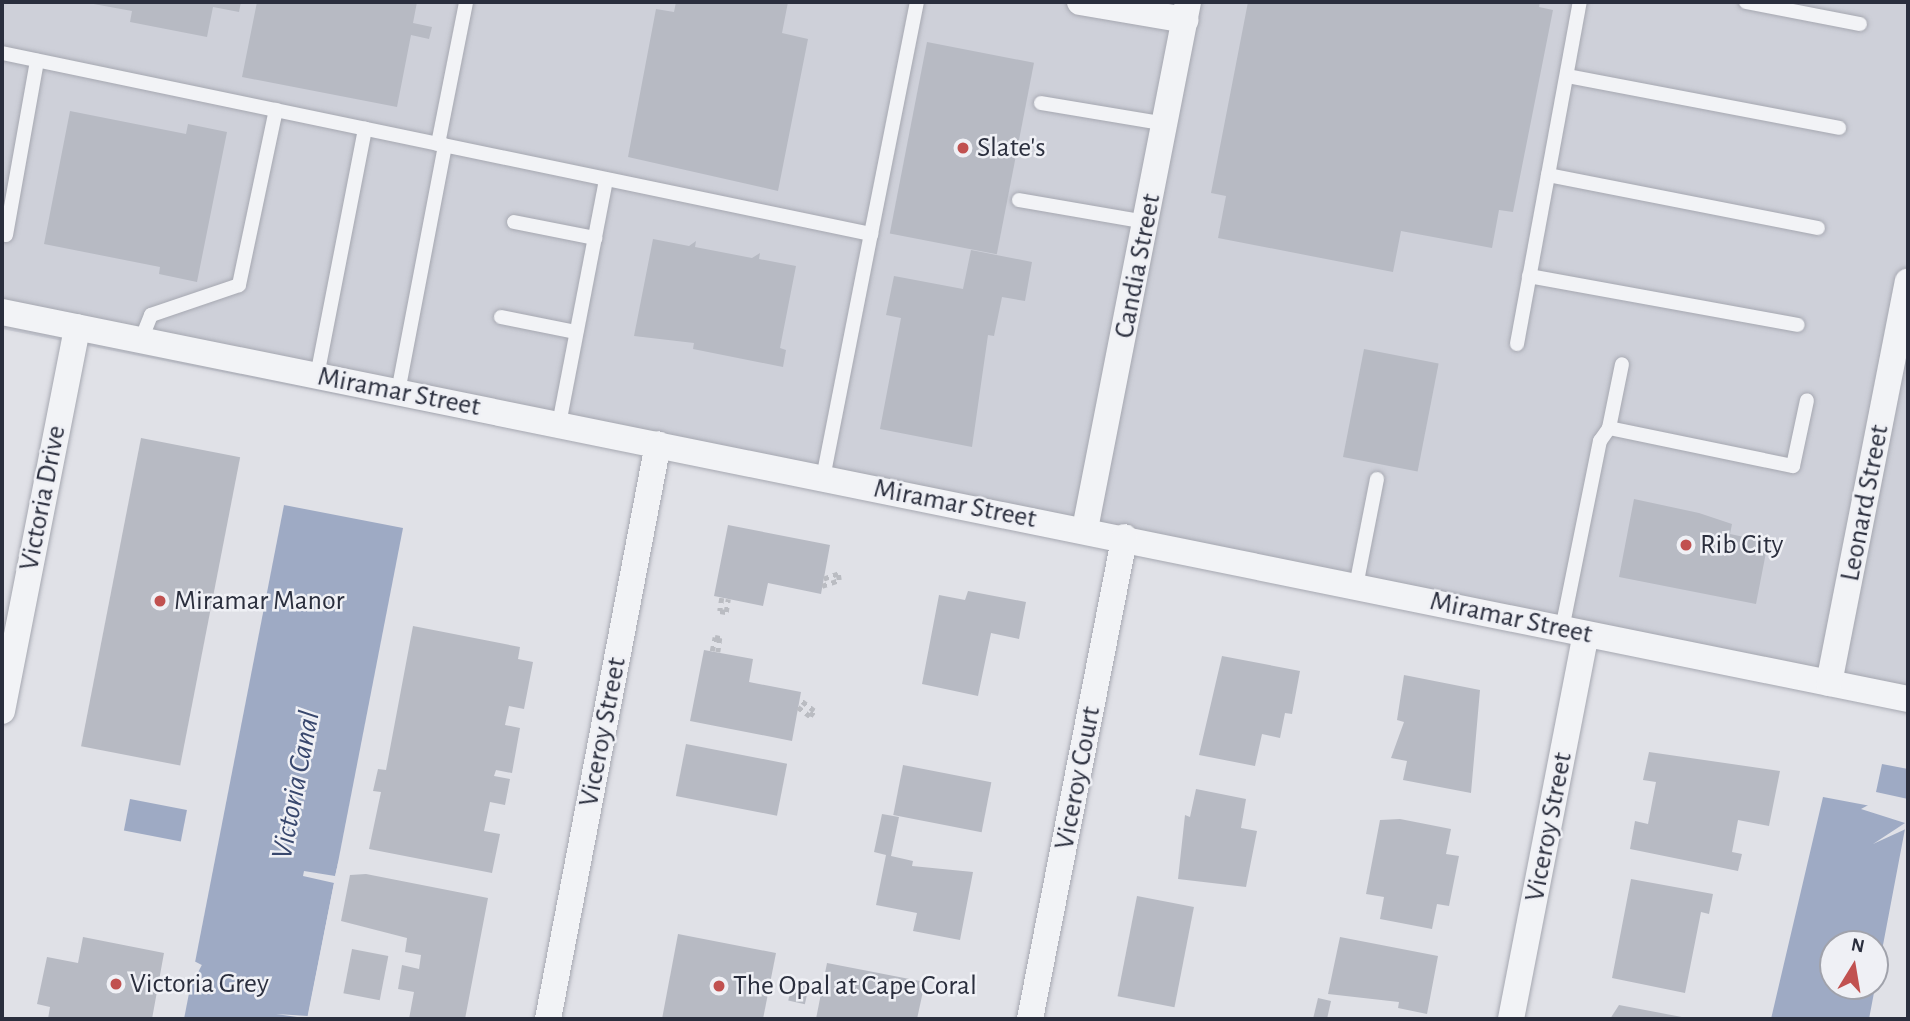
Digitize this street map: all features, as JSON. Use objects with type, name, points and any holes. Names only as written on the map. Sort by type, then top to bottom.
[{"type":"street","points":[[1080,2],[1186,11]]},
{"type":"street","name":"Candia Street","points":[[1085,529],[1147,222],[1186,11]]},
{"type":"street","name":"Leonard Street","points":[[1829,683],[1908,289]]},
{"type":"street","name":"Miramar Street","points":[[2,312],[1125,537],[1908,699]]},
{"type":"street","name":"Victoria Drive","points":[[2,711],[77,327]]},
{"type":"street","name":"Viceroy Street","points":[[548,1019],[658,444]]},
{"type":"street","name":"Viceroy Court","points":[[1030,1019],[1125,537]]},
{"type":"street","name":"Viceroy Street","points":[[1511,1019],[1574,632]]},
{"type":"lane","points":[[398,392],[466,2]]},
{"type":"lane","points":[[823,478],[917,2]]},
{"type":"lane","points":[[1517,344],[1580,2]]},
{"type":"lane","points":[[1746,2],[1860,24]]},
{"type":"lane","points":[[2,53],[871,234]]},
{"type":"lane","points":[[6,235],[37,61]]},
{"type":"lane","points":[[1567,76],[1839,128]]},
{"type":"lane","points":[[1041,103],[1166,124]]},
{"type":"lane","points":[[141,340],[151,315],[239,285],[276,110]]},
{"type":"lane","points":[[317,376],[365,129]]},
{"type":"lane","points":[[1548,175],[1818,228]]},
{"type":"lane","points":[[559,425],[606,179]]},
{"type":"lane","points":[[1019,200],[1147,222]]},
{"type":"lane","points":[[514,222],[595,238]]},
{"type":"lane","points":[[1530,276],[1798,325]]},
{"type":"lane","points":[[501,317],[576,332]]},
{"type":"lane","points":[[1574,632],[1600,441],[1609,428],[1622,364]]},
{"type":"lane","points":[[1609,428],[1793,466],[1807,400]]},
{"type":"lane","points":[[1356,586],[1377,479]]},
{"type":"path","points":[[822,586],[839,580],[838,574],[824,579]]},
{"type":"path","points":[[798,707],[810,716],[814,711],[800,700]]},
{"type":"shaded area","points":[[2,2],[1908,2],[1908,703],[2,329]]},
{"type":"water","name":"Victoria Canal","points":[[284,505],[403,528],[334,883],[307,1019],[184,1019]]},
{"type":"water","points":[[1882,764],[1908,769],[1908,799],[1876,792]]},
{"type":"water","points":[[1823,797],[1908,813],[1886,930],[1819,930],[1819,1000],[1873,1000],[1869,1019],[1771,1019]]},
{"type":"water","points":[[130,799],[187,810],[181,841],[124,830]]},
{"type":"pier","points":[[1872,803],[1908,810],[1908,828],[1873,844],[1905,823],[1861,809]]},
{"type":"pier","points":[[339,859],[311,1019],[276,1014],[308,1016],[334,883],[303,876],[304,871],[335,876]]},
{"type":"pier","points":[[192,960],[202,965],[175,1018],[165,1013]]},
{"type":"building","points":[[241,2],[239,12],[213,7],[207,37],[130,22],[132,11],[88,3]]},
{"type":"building","points":[[257,2],[417,2],[413,23],[432,27],[429,39],[411,35],[397,107],[242,77]]},
{"type":"building","points":[[676,2],[788,2],[782,33],[808,39],[778,191],[628,157],[656,9],[674,12]]},
{"type":"building","points":[[1248,2],[1540,2],[1539,7],[1553,10],[1513,212],[1499,210],[1492,248],[1401,231],[1393,272],[1218,238],[1226,196],[1211,193]]},
{"type":"building","name":"Slate's","points":[[927,42],[1034,63],[997,254],[890,233]]},
{"type":"building","points":[[70,111],[186,134],[188,124],[227,132],[197,282],[159,274],[160,267],[44,244]]},
{"type":"building","points":[[653,239],[689,246],[696,241],[695,247],[752,258],[760,253],[759,259],[796,266],[780,348],[786,350],[783,367],[693,349],[694,343],[634,336]]},
{"type":"building","points":[[971,250],[1032,262],[1025,301],[1002,297],[994,336],[988,335],[972,447],[880,429],[901,318],[886,315],[894,276],[963,289]]},
{"type":"building","points":[[1364,349],[1439,364],[1418,471],[1343,457]]},
{"type":"building","name":"Miramar Manor","points":[[141,438],[240,457],[180,766],[81,746]]},
{"type":"building","points":[[1634,499],[1699,513],[1732,524],[1730,534],[1768,542],[1756,604],[1619,577]]},
{"type":"building","points":[[728,525],[830,545],[821,594],[768,583],[763,606],[714,596]]},
{"type":"building","points":[[968,591],[1026,602],[1019,639],[991,633],[978,696],[922,684],[939,595],[965,600]]},
{"type":"building","points":[[413,626],[520,647],[518,659],[533,662],[524,709],[509,706],[505,725],[520,728],[512,773],[496,770],[494,776],[510,779],[505,805],[490,802],[484,831],[500,834],[492,873],[369,849],[381,792],[373,791],[378,769],[386,770]]},
{"type":"building","points":[[704,650],[753,659],[749,682],[801,692],[792,741],[690,721]]},
{"type":"building","points":[[1222,656],[1300,671],[1292,714],[1285,713],[1280,738],[1262,734],[1255,766],[1199,755]]},
{"type":"building","points":[[1404,675],[1480,690],[1471,793],[1403,780],[1407,761],[1391,758],[1404,722],[1397,720]]},
{"type":"building","points":[[686,744],[787,764],[777,816],[676,796]]},
{"type":"building","points":[[1649,752],[1780,771],[1769,826],[1738,820],[1732,852],[1742,854],[1738,871],[1630,849],[1635,821],[1648,824],[1656,782],[1643,780]]},
{"type":"building","points":[[903,765],[991,782],[982,832],[893,815]]},
{"type":"building","points":[[1196,789],[1246,799],[1241,828],[1257,831],[1246,887],[1178,879],[1185,815],[1190,817]]},
{"type":"building","points":[[882,814],[899,817],[891,856],[913,861],[912,866],[973,872],[960,940],[913,931],[917,913],[876,905],[886,855],[874,852]]},
{"type":"building","points":[[1400,819],[1451,829],[1446,854],[1459,856],[1449,906],[1437,904],[1432,929],[1380,919],[1384,897],[1366,894],[1380,820]]},
{"type":"building","points":[[366,874],[488,898],[465,1019],[409,1019],[414,992],[398,989],[402,965],[419,969],[421,955],[405,952],[407,938],[341,921],[350,875]]},
{"type":"building","points":[[1631,879],[1713,894],[1709,914],[1701,912],[1685,993],[1612,978]]},
{"type":"building","points":[[1137,896],[1194,907],[1174,1007],[1118,996]]},
{"type":"building","name":"The Opal at Cape Coral","points":[[678,934],[776,953],[763,1019],[662,1019]]},
{"type":"building","name":"Victoria Grey","points":[[83,937],[164,953],[152,1019],[48,1019],[50,1007],[37,1004],[47,957],[78,963]]},
{"type":"building","points":[[1340,937],[1438,956],[1427,1014],[1398,1008],[1399,1002],[1328,994]]},
{"type":"building","points":[[352,949],[388,956],[380,1000],[343,993]]},
{"type":"building","name":"The Opal at Cape Coral","points":[[827,963],[925,982],[917,1019],[816,1019]]},
{"type":"building","points":[[793,980],[810,984],[805,1004],[788,1000]]},
{"type":"building","points":[[1318,998],[1331,1001],[1327,1019],[1313,1019]]},
{"type":"building","points":[[1619,1005],[1687,1018],[1687,1019],[1610,1019]]},
{"type":"place","name":"Slate's","points":[[963,148]]},
{"type":"place","name":"Rib City","points":[[1686,545]]},
{"type":"place","name":"Miramar Manor","points":[[160,601]]},
{"type":"place","name":"Victoria Grey","points":[[116,984]]},
{"type":"place","name":"The Opal at Cape Coral","points":[[719,986]]}]
